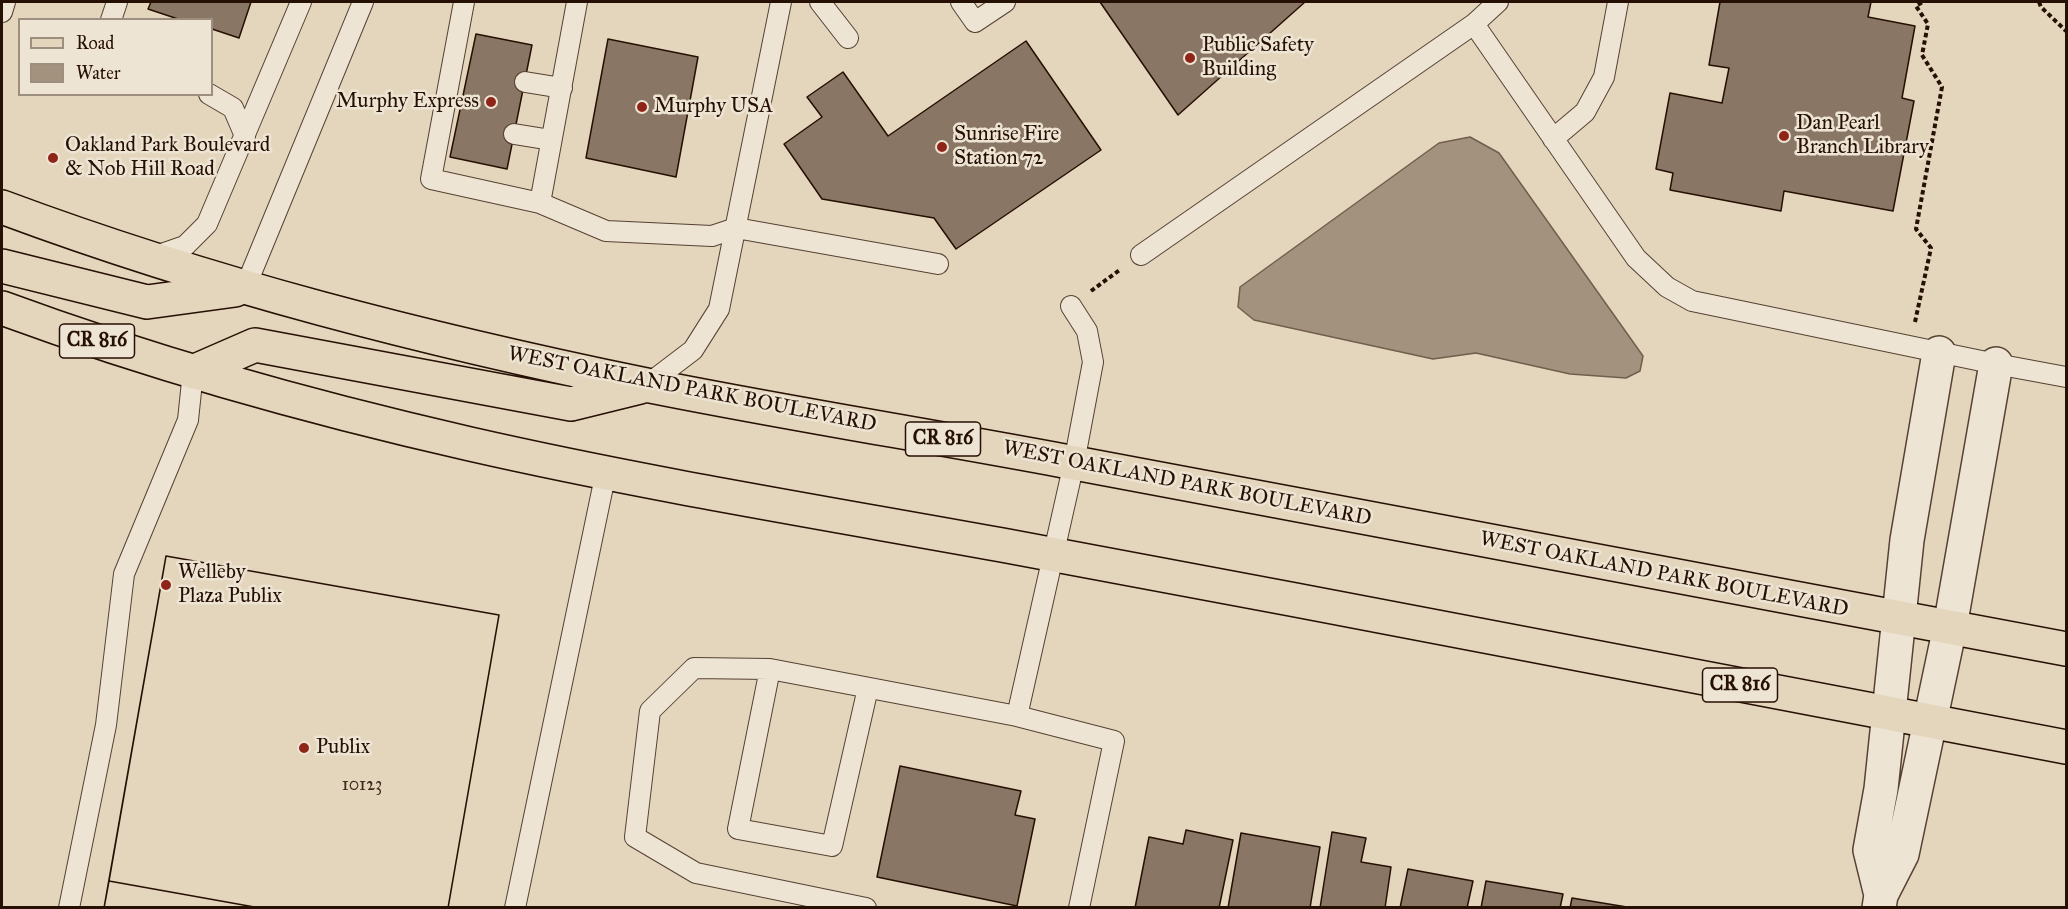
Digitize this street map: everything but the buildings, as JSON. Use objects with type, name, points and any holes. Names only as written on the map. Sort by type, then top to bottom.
[{"type":"main road","name":"WEST OAKLAND PARK BOULEVARD","points":[[2,207],[147,259],[245,288],[466,344],[647,385],[2067,649]]},
{"type":"main road","points":[[2,266],[147,302],[245,288]]},
{"type":"main road","name":"CR 816","points":[[2,308],[193,372],[468,443],[606,472],[2067,747]]},
{"type":"main road","points":[[193,372],[255,345],[571,404],[647,385]]},
{"type":"street","points":[[1880,901],[1870,850],[1881,789],[1890,713],[1897,619],[1925,350]]},
{"type":"street","points":[[1880,901],[1902,854],[1931,721],[1950,627],[1996,364]]},
{"type":"lane","points":[[2,12],[5,2]]},
{"type":"lane","points":[[112,18],[117,2]]},
{"type":"lane","points":[[147,259],[184,246],[207,224],[301,2]]},
{"type":"lane","points":[[245,288],[363,2]]},
{"type":"lane","points":[[464,2],[460,70],[450,121],[431,179],[540,203],[606,231],[712,236],[736,228],[938,264]]},
{"type":"lane","points":[[540,203],[577,2]]},
{"type":"lane","points":[[647,385],[693,350],[719,309],[781,2]]},
{"type":"lane","points":[[820,2],[848,38]]},
{"type":"lane","points":[[961,2],[975,22],[1005,2]]},
{"type":"lane","points":[[1141,255],[1474,24],[1498,2]]},
{"type":"lane","points":[[1553,139],[1585,112],[1604,77],[1618,2]]},
{"type":"lane","points":[[1474,24],[1636,258],[1667,287],[1692,301],[1925,350],[2067,376]]},
{"type":"lane","points":[[525,82],[562,88]]},
{"type":"lane","points":[[212,96],[233,108],[245,136]]},
{"type":"lane","points":[[514,134],[551,140]]},
{"type":"lane","points":[[1017,716],[1074,463],[1093,362],[1086,331],[1071,306]]},
{"type":"lane","points":[[69,908],[106,724],[124,574],[188,420],[193,372]]},
{"type":"lane","points":[[515,908],[606,472]]},
{"type":"lane","points":[[866,908],[696,873],[635,837],[650,711],[694,668],[770,669],[1017,716],[1114,741],[1079,908]]},
{"type":"lane","points":[[770,669],[738,829],[832,846],[867,688]]},
{"type":"path","points":[[1923,2],[1916,6],[1929,24],[1922,55],[1942,87],[1916,229],[1931,248],[1925,350]]},
{"type":"path","points":[[2039,2],[2041,7],[2067,31]]},
{"type":"path","points":[[1071,306],[1141,255]]},
{"type":"water","points":[[1470,137],[1499,153],[1643,356],[1640,371],[1626,378],[1570,374],[1476,353],[1433,359],[1254,320],[1238,307],[1240,287],[1439,143]]},
{"type":"place","name":"Public Safety Building","points":[[1190,58]]},
{"type":"place","name":"Murphy Express","points":[[491,102]]},
{"type":"place","name":"Murphy USA","points":[[642,107]]},
{"type":"place","name":"Dan Pearl Branch Library","points":[[1784,136]]},
{"type":"place","name":"Sunrise Fire Station 72","points":[[942,147]]},
{"type":"place","name":"Oakland Park Boulevard & Nob Hill Road","points":[[53,158]]},
{"type":"place","name":"Welleby Plaza Publix","points":[[166,585]]},
{"type":"place","name":"Publix","points":[[304,748]]}]
